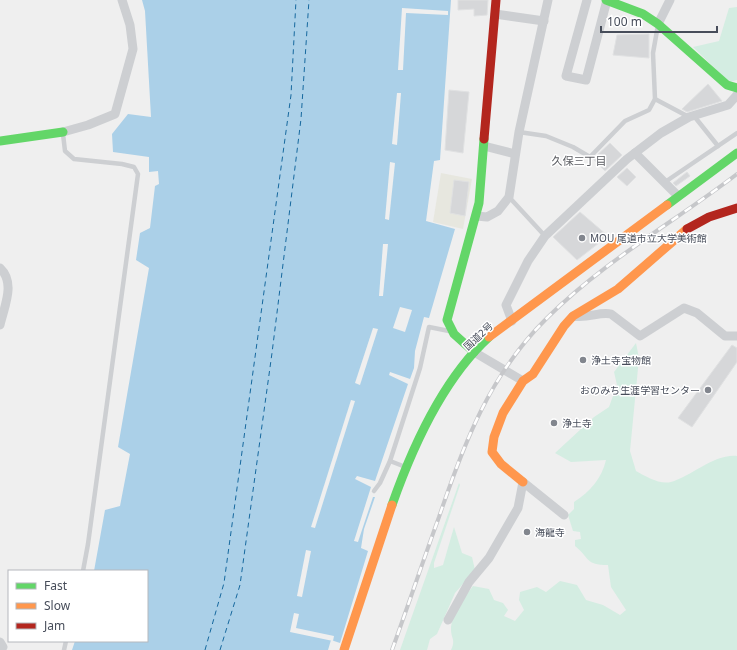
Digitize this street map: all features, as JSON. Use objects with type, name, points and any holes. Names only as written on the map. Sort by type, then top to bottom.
[{"type":"main road","points":[[474,352],[451,331],[447,320],[449,307],[476,216],[484,146],[496,0]]},
{"type":"main road","points":[[607,0],[643,14],[658,24],[726,85],[737,88]]},
{"type":"main road","points":[[0,141],[37,137],[63,132]]},
{"type":"main road","name":"国道2号","points":[[344,650],[391,507],[406,468],[424,429],[444,393],[474,352],[512,321],[737,153]]},
{"type":"main road","points":[[523,482],[501,464],[492,452],[494,437],[503,413],[523,381],[533,374],[564,326],[573,316],[618,289],[692,225],[709,217],[737,208]]},
{"type":"street","points":[[63,132],[88,125],[114,114],[133,49],[130,25],[122,0]]},
{"type":"street","points":[[476,216],[487,217],[498,211],[509,197],[519,132],[548,0]]},
{"type":"street","points":[[586,0],[566,76],[586,80],[607,0]]},
{"type":"street","points":[[658,24],[670,0]]},
{"type":"street","points":[[495,14],[544,20]]},
{"type":"street","points":[[512,321],[506,305],[528,261],[545,236],[635,153],[661,133],[691,116],[728,105],[737,95]]},
{"type":"street","points":[[484,146],[515,154]]},
{"type":"street","points":[[635,153],[678,196]]},
{"type":"street","points":[[0,268],[9,283],[0,325]]},
{"type":"street","points":[[573,316],[583,318],[606,313],[611,314],[640,336],[684,308],[697,313],[725,336],[737,336]]},
{"type":"street","points":[[474,352],[523,381]]},
{"type":"street","points":[[448,620],[469,582],[489,558],[518,508],[523,482],[564,515]]},
{"type":"street","points":[[0,642],[3,647],[1,650]]},
{"type":"lane","points":[[519,132],[546,136],[573,147],[590,158],[624,121],[648,110],[655,99],[653,53],[658,24]]},
{"type":"lane","points":[[655,99],[691,116],[718,146]]},
{"type":"lane","points":[[63,132],[65,151],[74,159],[122,164],[134,168],[138,174],[83,570]]},
{"type":"lane","points":[[665,182],[737,133]]},
{"type":"lane","points":[[509,197],[545,236]]},
{"type":"lane","points":[[374,491],[380,483],[390,461],[420,368],[429,327],[451,331]]},
{"type":"lane","points":[[390,461],[406,468]]},
{"type":"shaded area","points":[[441,173],[472,179],[463,229],[433,222]]},
{"type":"green space","points":[[737,7],[737,80],[729,82],[693,47],[719,41],[729,8]]},
{"type":"green space","points":[[636,343],[639,358],[630,451],[636,471],[657,481],[667,483],[679,479],[720,458],[737,456],[737,650],[451,650],[453,643],[451,629],[453,618],[473,586],[489,589],[494,600],[503,603],[508,610],[504,616],[515,621],[524,610],[519,600],[520,592],[537,587],[546,592],[560,581],[577,585],[586,600],[603,605],[620,615],[626,610],[611,587],[608,565],[595,564],[591,562],[575,546],[575,540],[581,539],[580,532],[573,531],[568,515],[574,509],[574,502],[585,494],[598,479],[602,473],[606,460],[571,462],[555,453],[594,417],[609,407],[617,385],[614,372]]},
{"type":"green space","points":[[459,483],[460,485],[434,563],[434,568],[443,565],[454,527],[462,553],[472,557],[475,570],[455,593],[437,634],[430,639],[427,650],[400,650]]},
{"type":"water","points":[[142,0],[451,0],[440,160],[434,161],[426,221],[455,229],[429,318],[424,317],[415,351],[414,368],[410,379],[390,372],[389,375],[408,384],[375,481],[357,476],[355,479],[371,487],[354,541],[358,542],[373,497],[375,497],[364,529],[361,548],[368,551],[340,643],[331,640],[328,650],[72,650],[75,642],[148,642],[148,570],[94,570],[105,510],[120,506],[130,454],[118,447],[149,268],[136,260],[140,233],[150,228],[155,186],[159,184],[158,171],[149,172],[149,157],[113,152],[112,134],[128,114],[151,117],[145,11]]},
{"type":"pier","points":[[402,8],[448,11],[448,15],[406,13],[403,70],[398,70]]},
{"type":"pier","points":[[397,93],[401,93],[397,145],[392,144]]},
{"type":"pier","points":[[390,162],[395,163],[389,220],[385,219]]},
{"type":"pier","points":[[383,244],[388,244],[383,296],[379,296]]},
{"type":"pier","points":[[400,307],[412,310],[405,332],[393,328]]},
{"type":"pier","points":[[373,328],[378,329],[360,385],[355,383]]},
{"type":"pier","points":[[351,400],[355,401],[315,528],[311,527]]},
{"type":"pier","points":[[306,550],[311,551],[302,597],[297,596]]},
{"type":"pier","points":[[294,613],[299,614],[296,628],[334,636],[333,641],[290,632]]},
{"type":"building","points":[[458,0],[488,0],[487,15],[474,16],[474,9],[458,10]]},
{"type":"building","points":[[649,34],[649,58],[613,55],[617,35]]},
{"type":"building","points":[[708,84],[722,101],[687,112],[682,109]]},
{"type":"building","points":[[449,90],[469,92],[463,153],[445,150]]},
{"type":"building","points":[[610,143],[622,155],[605,171],[593,159]]},
{"type":"building","points":[[627,168],[636,177],[627,186],[617,177]]},
{"type":"building","points":[[687,172],[690,176],[676,186],[673,183]]},
{"type":"building","points":[[454,180],[469,182],[465,216],[450,213]]},
{"type":"building","name":"MOU 尾道市立大学美術館","points":[[580,212],[608,236],[577,260],[553,237]]},
{"type":"building","name":"おのみち生涯学習センター","points":[[732,345],[737,348],[737,362],[692,427],[678,418]]},
{"type":"ferry route","points":[[205,650],[224,583],[291,95],[296,0]]},
{"type":"ferry route","points":[[220,650],[240,585],[272,353],[301,119],[309,0]]},
{"type":"railway","points":[[392,650],[448,490],[469,436],[494,386],[510,362],[547,318],[591,279],[615,260],[737,174]]},
{"type":"traffic: fast","points":[[606,0],[643,14],[658,24],[727,85],[737,88]]},
{"type":"traffic: fast","points":[[0,141],[63,132]]},
{"type":"traffic: fast","points":[[474,352],[454,334],[447,320],[479,203],[484,139]]},
{"type":"traffic: fast","points":[[667,205],[737,153]]},
{"type":"traffic: fast","points":[[392,505],[419,438],[443,394],[472,354],[489,337]]},
{"type":"traffic: slow","points":[[489,337],[667,205]]},
{"type":"traffic: slow","points":[[523,482],[501,464],[492,452],[494,437],[503,413],[523,381],[533,374],[564,326],[573,316],[618,289],[687,229]]},
{"type":"traffic: slow","points":[[344,650],[392,505]]},
{"type":"traffic: jam","points":[[484,139],[496,0]]},
{"type":"traffic: jam","points":[[687,229],[709,217],[737,208]]},
{"type":"place","name":"MOU 尾道市立大学美術館","points":[[582,238]]},
{"type":"place","name":"浄土寺宝物館","points":[[583,360]]},
{"type":"place","name":"おのみち生涯学習センター","points":[[708,390]]},
{"type":"place","name":"浄土寺","points":[[554,423]]},
{"type":"place","name":"海龍寺","points":[[527,532]]},
{"type":"district","name":"久保三丁目","points":[[579,160]]}]
